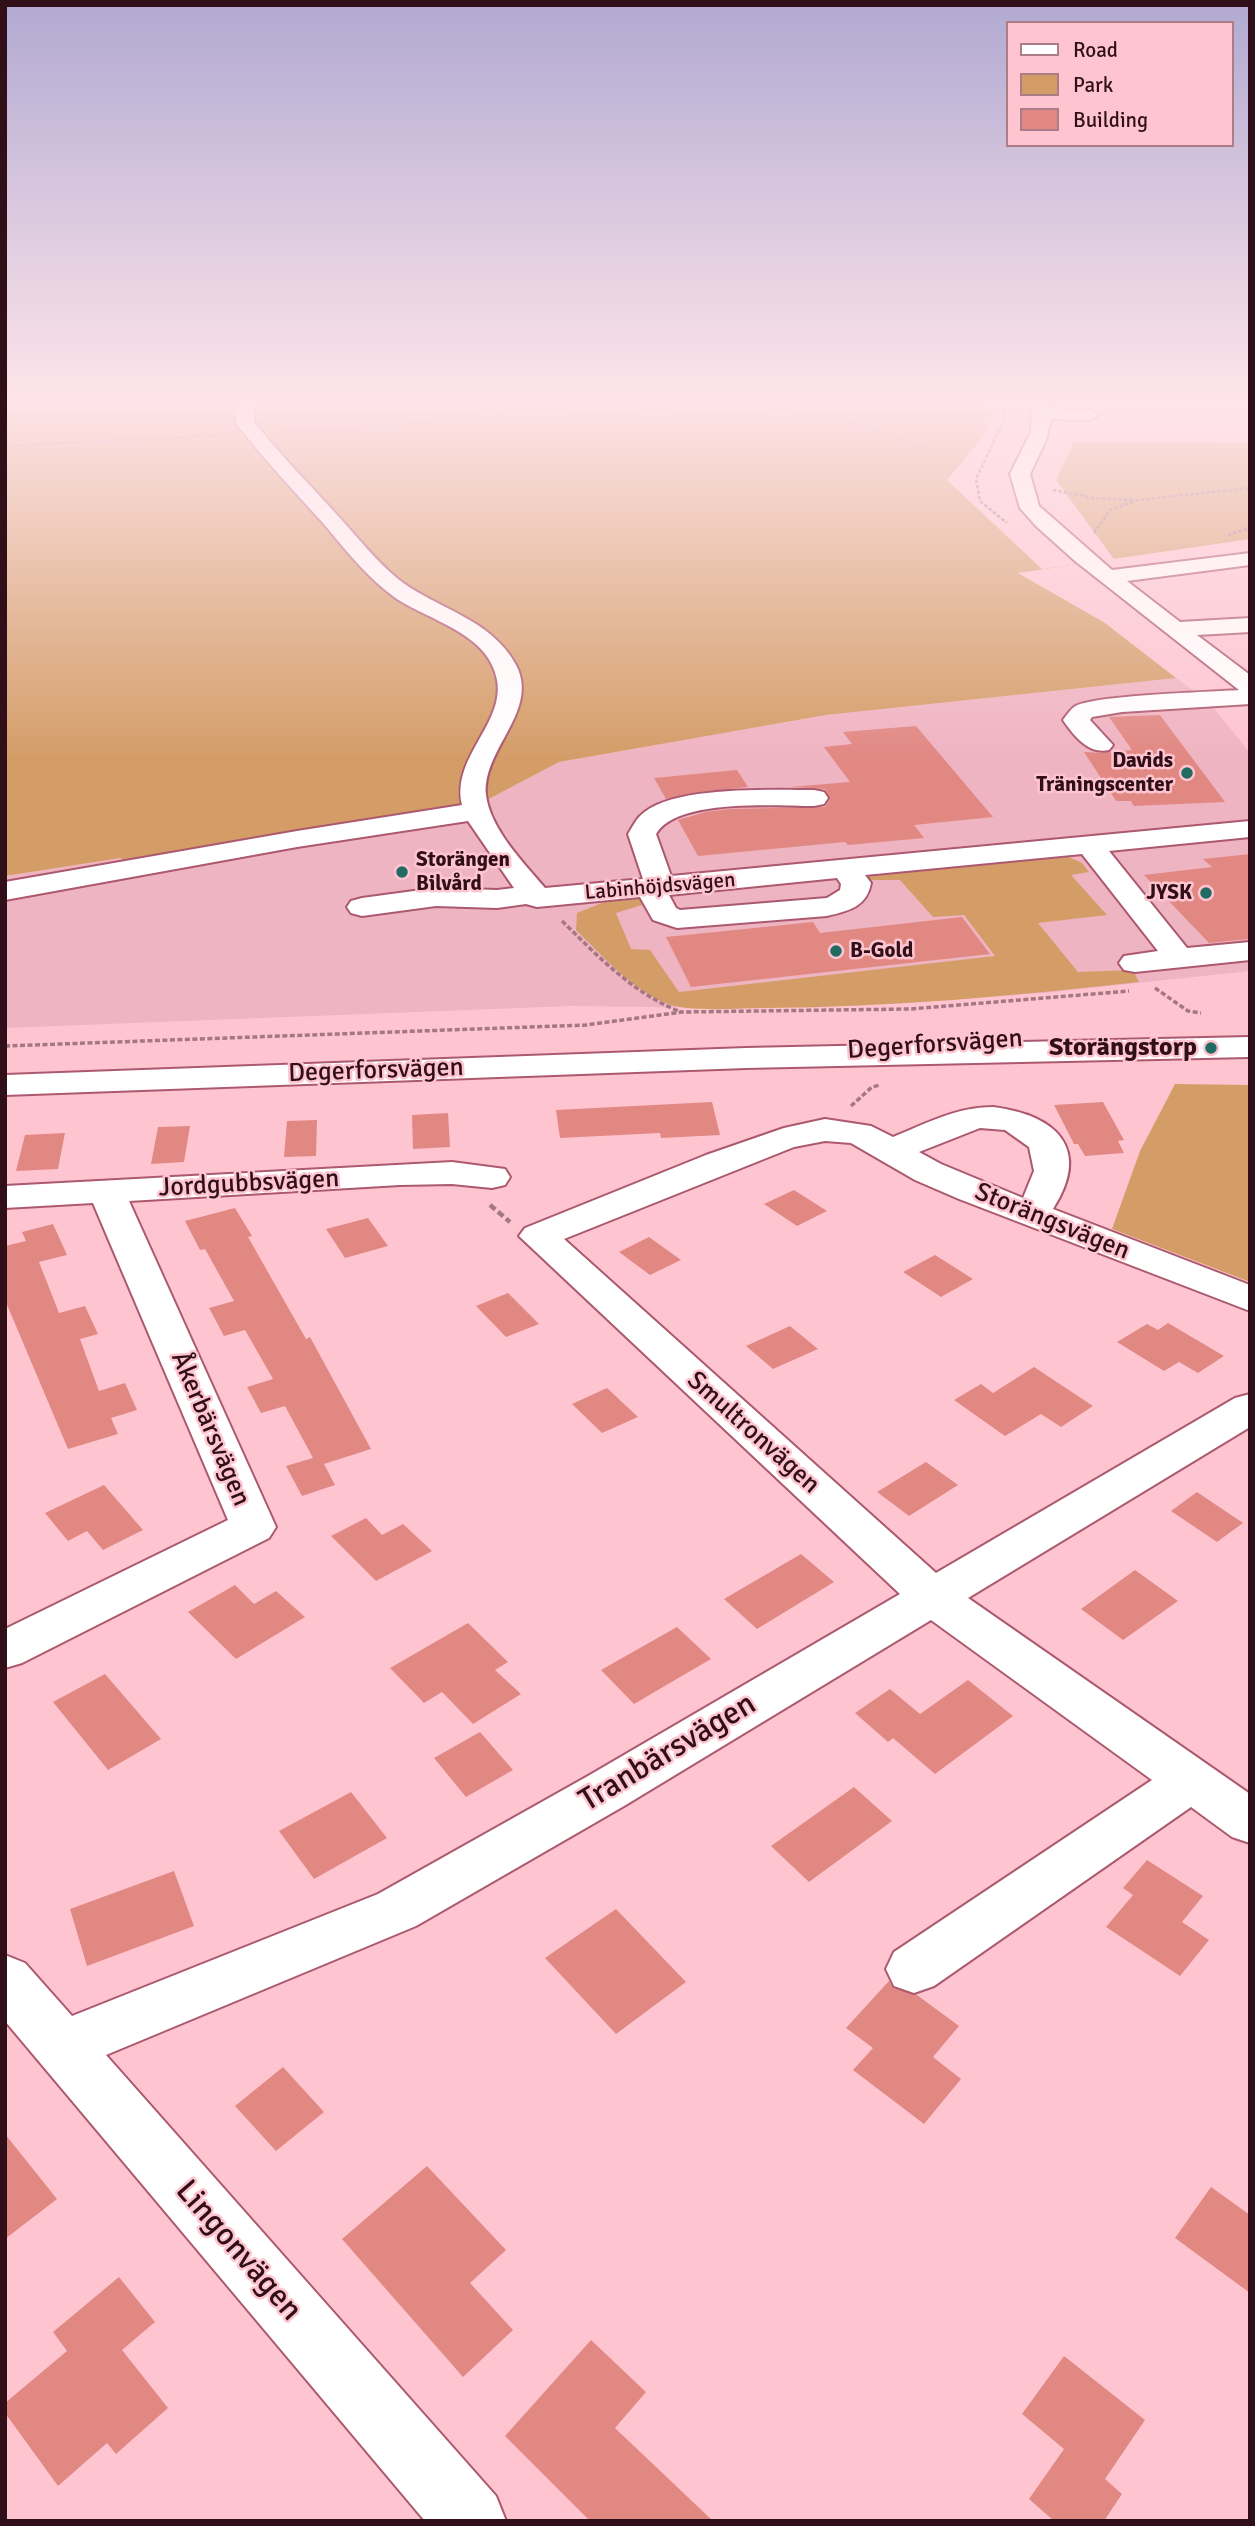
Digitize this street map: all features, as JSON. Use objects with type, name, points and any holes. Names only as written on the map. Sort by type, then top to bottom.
[{"type":"street","points":[[331,522],[362,558],[401,592],[475,632],[491,645],[503,663],[510,677],[511,689],[500,722],[480,756],[473,795],[478,812],[536,896]]},
{"type":"street","points":[[1045,522],[1082,557],[1250,687]]},
{"type":"street","points":[[1108,577],[1250,559]]},
{"type":"street","points":[[1175,629],[1250,625]]},
{"type":"street","points":[[1100,745],[1076,719],[1084,711],[1122,705],[1250,697]]},
{"type":"street","points":[[814,798],[702,802],[680,807],[651,819],[642,834],[664,914],[677,919],[840,904],[854,894],[856,883],[845,869],[878,855],[1088,843],[1250,829]]},
{"type":"street","points":[[5,891],[441,815],[478,812]]},
{"type":"street","points":[[1088,843],[1179,958]]},
{"type":"street","name":"Labinhöjdsvägen","points":[[362,907],[436,897],[497,899],[657,888]]},
{"type":"street","points":[[1135,963],[1250,951]]},
{"type":"street","name":"Degerforsvägen","points":[[746,1058],[1250,1023]]},
{"type":"street","name":"Degerforsvägen","points":[[5,1085],[746,1058],[1250,1047]]},
{"type":"street","points":[[858,1138],[989,1117],[1014,1121],[1039,1136],[1052,1155],[1047,1189],[1031,1215]]},
{"type":"street","name":"Storängsvägen","points":[[858,1138],[928,1172],[1031,1215],[1250,1299]]},
{"type":"street","name":"Smultronvägen","points":[[858,1138],[784,1139],[538,1236],[934,1598],[1250,1822]]},
{"type":"street","name":"Jordgubbsvägen","points":[[5,1197],[413,1174],[452,1173],[492,1177]]},
{"type":"street","name":"Åkerbärsvägen","points":[[5,1650],[253,1527],[107,1192]]},
{"type":"street","name":"Tranbärsvägen","points":[[61,2047],[397,1910],[606,1791],[770,1692],[934,1598],[1250,1408]]},
{"type":"street","points":[[914,1969],[1191,1780]]},
{"type":"street","name":"Lingonvägen","points":[[5,1980],[471,2521]]},
{"type":"path","points":[[1082,557],[1101,522]]},
{"type":"path","points":[[536,896],[636,992],[657,1005],[682,1013]]},
{"type":"path","points":[[1135,963],[1155,988],[1188,1011],[1200,1013]]},
{"type":"path","points":[[5,1046],[567,1026],[682,1013],[911,1009],[1168,987]]},
{"type":"path","points":[[858,1138],[872,1087],[885,1084]]},
{"type":"shaded area","points":[[1176,678],[1209,702],[1250,753],[1250,971],[1044,993],[890,1004],[725,1008],[571,1006],[5,1028],[5,876],[481,803],[559,762],[826,715]]},
{"type":"green space","points":[[5,522],[992,522],[1042,569],[1105,560],[1018,573],[1105,623],[1176,678],[826,715],[559,762],[481,803],[125,864],[121,858],[5,876]]},
{"type":"green space","points":[[1087,522],[1250,522],[1250,539],[1114,559]]},
{"type":"green space","points":[[1067,856],[1082,863],[1089,872],[1071,875],[1107,915],[1038,923],[1078,972],[1133,970],[1139,982],[906,1003],[718,1009],[680,1007],[644,992],[620,973],[576,930],[577,913],[614,898],[640,896],[642,905],[616,913],[631,949],[650,950],[679,992],[995,956],[964,915],[933,917],[900,880],[867,880],[869,874]]},
{"type":"green space","points":[[1175,1084],[1250,1085],[1250,1282],[1112,1229],[1140,1151]]},
{"type":"building","points":[[1160,715],[1225,802],[1134,806],[1131,801],[1116,801],[1084,752],[1132,750],[1109,717]]},
{"type":"building","points":[[916,726],[993,817],[914,825],[924,838],[848,845],[845,842],[698,856],[678,820],[729,809],[825,807],[830,799],[825,789],[790,787],[850,782],[824,747],[852,744],[843,732]]},
{"type":"building","points":[[737,770],[748,787],[697,792],[666,799],[654,778]]},
{"type":"building","name":"JYSK","points":[[1250,854],[1250,939],[1209,943],[1144,875],[1212,867],[1203,859]]},
{"type":"building","points":[[962,917],[990,954],[691,987],[666,937],[813,922],[820,933]]},
{"type":"building","points":[[712,1102],[720,1135],[661,1138],[660,1133],[560,1138],[556,1110]]},
{"type":"building","points":[[1103,1102],[1124,1140],[1118,1141],[1124,1153],[1085,1156],[1078,1144],[1074,1144],[1054,1105]]},
{"type":"building","points":[[448,1113],[450,1147],[413,1149],[412,1115]]},
{"type":"building","points":[[317,1120],[316,1156],[284,1157],[287,1121]]},
{"type":"building","points":[[190,1126],[184,1162],[151,1164],[158,1127]]},
{"type":"building","points":[[65,1133],[58,1169],[16,1171],[25,1135]]},
{"type":"building","points":[[794,1190],[827,1211],[797,1226],[764,1204]]},
{"type":"building","points":[[235,1208],[252,1236],[248,1237],[306,1339],[310,1337],[371,1449],[324,1464],[335,1485],[302,1496],[286,1466],[313,1458],[285,1406],[261,1413],[247,1387],[273,1379],[245,1330],[224,1336],[209,1308],[234,1301],[205,1249],[200,1250],[185,1221]]},
{"type":"building","points":[[368,1218],[388,1246],[345,1258],[326,1229]]},
{"type":"building","points":[[53,1224],[67,1255],[39,1262],[59,1313],[85,1306],[98,1334],[80,1339],[99,1391],[125,1383],[137,1410],[111,1418],[118,1434],[68,1449],[5,1300],[5,1246],[26,1241],[22,1232]]},
{"type":"building","points":[[649,1237],[681,1260],[650,1275],[619,1252]]},
{"type":"building","points":[[935,1255],[973,1279],[941,1297],[903,1272]]},
{"type":"building","points":[[508,1293],[539,1324],[506,1337],[476,1306]]},
{"type":"building","points":[[1168,1323],[1224,1356],[1198,1373],[1179,1362],[1164,1371],[1117,1342],[1147,1324],[1158,1330]]},
{"type":"building","points":[[790,1326],[818,1349],[773,1369],[746,1346]]},
{"type":"building","points":[[1034,1367],[1093,1406],[1061,1427],[1041,1414],[1005,1436],[954,1400],[981,1384],[993,1393]]},
{"type":"building","points":[[607,1388],[638,1417],[602,1433],[572,1404]]},
{"type":"building","points":[[926,1462],[958,1485],[909,1516],[877,1492]]},
{"type":"building","points":[[104,1485],[143,1530],[103,1550],[87,1531],[68,1541],[45,1513]]},
{"type":"building","points":[[1197,1492],[1243,1523],[1217,1542],[1171,1511]]},
{"type":"building","points":[[366,1518],[382,1535],[403,1524],[432,1551],[376,1581],[331,1536]]},
{"type":"building","points":[[801,1554],[834,1582],[757,1629],[724,1599]]},
{"type":"building","points":[[1135,1570],[1178,1601],[1123,1640],[1081,1609]]},
{"type":"building","points":[[235,1585],[254,1604],[276,1591],[305,1617],[236,1659],[188,1612]]},
{"type":"building","points":[[468,1623],[508,1662],[495,1670],[521,1694],[473,1724],[442,1692],[424,1703],[390,1668]]},
{"type":"building","points":[[677,1627],[711,1659],[634,1704],[601,1670]]},
{"type":"building","points":[[105,1674],[161,1739],[108,1770],[53,1702]]},
{"type":"building","points":[[968,1680],[1013,1716],[935,1774],[893,1738],[888,1742],[855,1713],[890,1689],[920,1714]]},
{"type":"building","points":[[480,1732],[513,1770],[466,1797],[434,1758]]},
{"type":"building","points":[[854,1787],[892,1821],[809,1882],[771,1846]]},
{"type":"building","points":[[351,1792],[387,1838],[314,1879],[279,1831]]},
{"type":"building","points":[[1147,1860],[1203,1896],[1182,1922],[1209,1940],[1180,1976],[1106,1927],[1133,1895],[1123,1888]]},
{"type":"building","points":[[174,1871],[194,1926],[87,1966],[70,1909]]},
{"type":"building","points":[[616,1909],[686,1982],[616,2034],[545,1958]]},
{"type":"building","points":[[889,1981],[893,1988],[917,1995],[959,2026],[933,2057],[961,2079],[924,2124],[853,2070],[873,2048],[846,2028]]},
{"type":"building","points":[[283,2067],[324,2112],[276,2151],[235,2106]]},
{"type":"building","points":[[5,2134],[57,2199],[5,2239]]},
{"type":"building","points":[[427,2166],[506,2250],[470,2283],[513,2330],[463,2377],[342,2239]]},
{"type":"building","points":[[1211,2187],[1250,2215],[1250,2293],[1175,2238]]},
{"type":"building","points":[[119,2277],[155,2322],[122,2350],[168,2408],[116,2454],[107,2443],[58,2486],[5,2413],[5,2403],[67,2351],[53,2332]]},
{"type":"building","points":[[591,2340],[646,2392],[615,2428],[713,2521],[590,2521],[505,2436]]},
{"type":"building","points":[[1064,2356],[1145,2420],[1105,2479],[1122,2494],[1104,2521],[1054,2521],[1029,2499],[1064,2449],[1022,2414]]},
{"type":"place","name":"Davids Träningscenter","points":[[1187,773]]},
{"type":"place","name":"Storängen Bilvård","points":[[402,872]]},
{"type":"place","name":"JYSK","points":[[1206,893]]},
{"type":"place","name":"B-Gold","points":[[836,951]]},
{"type":"place","name":"Storängstorp","points":[[1211,1048]]}]
